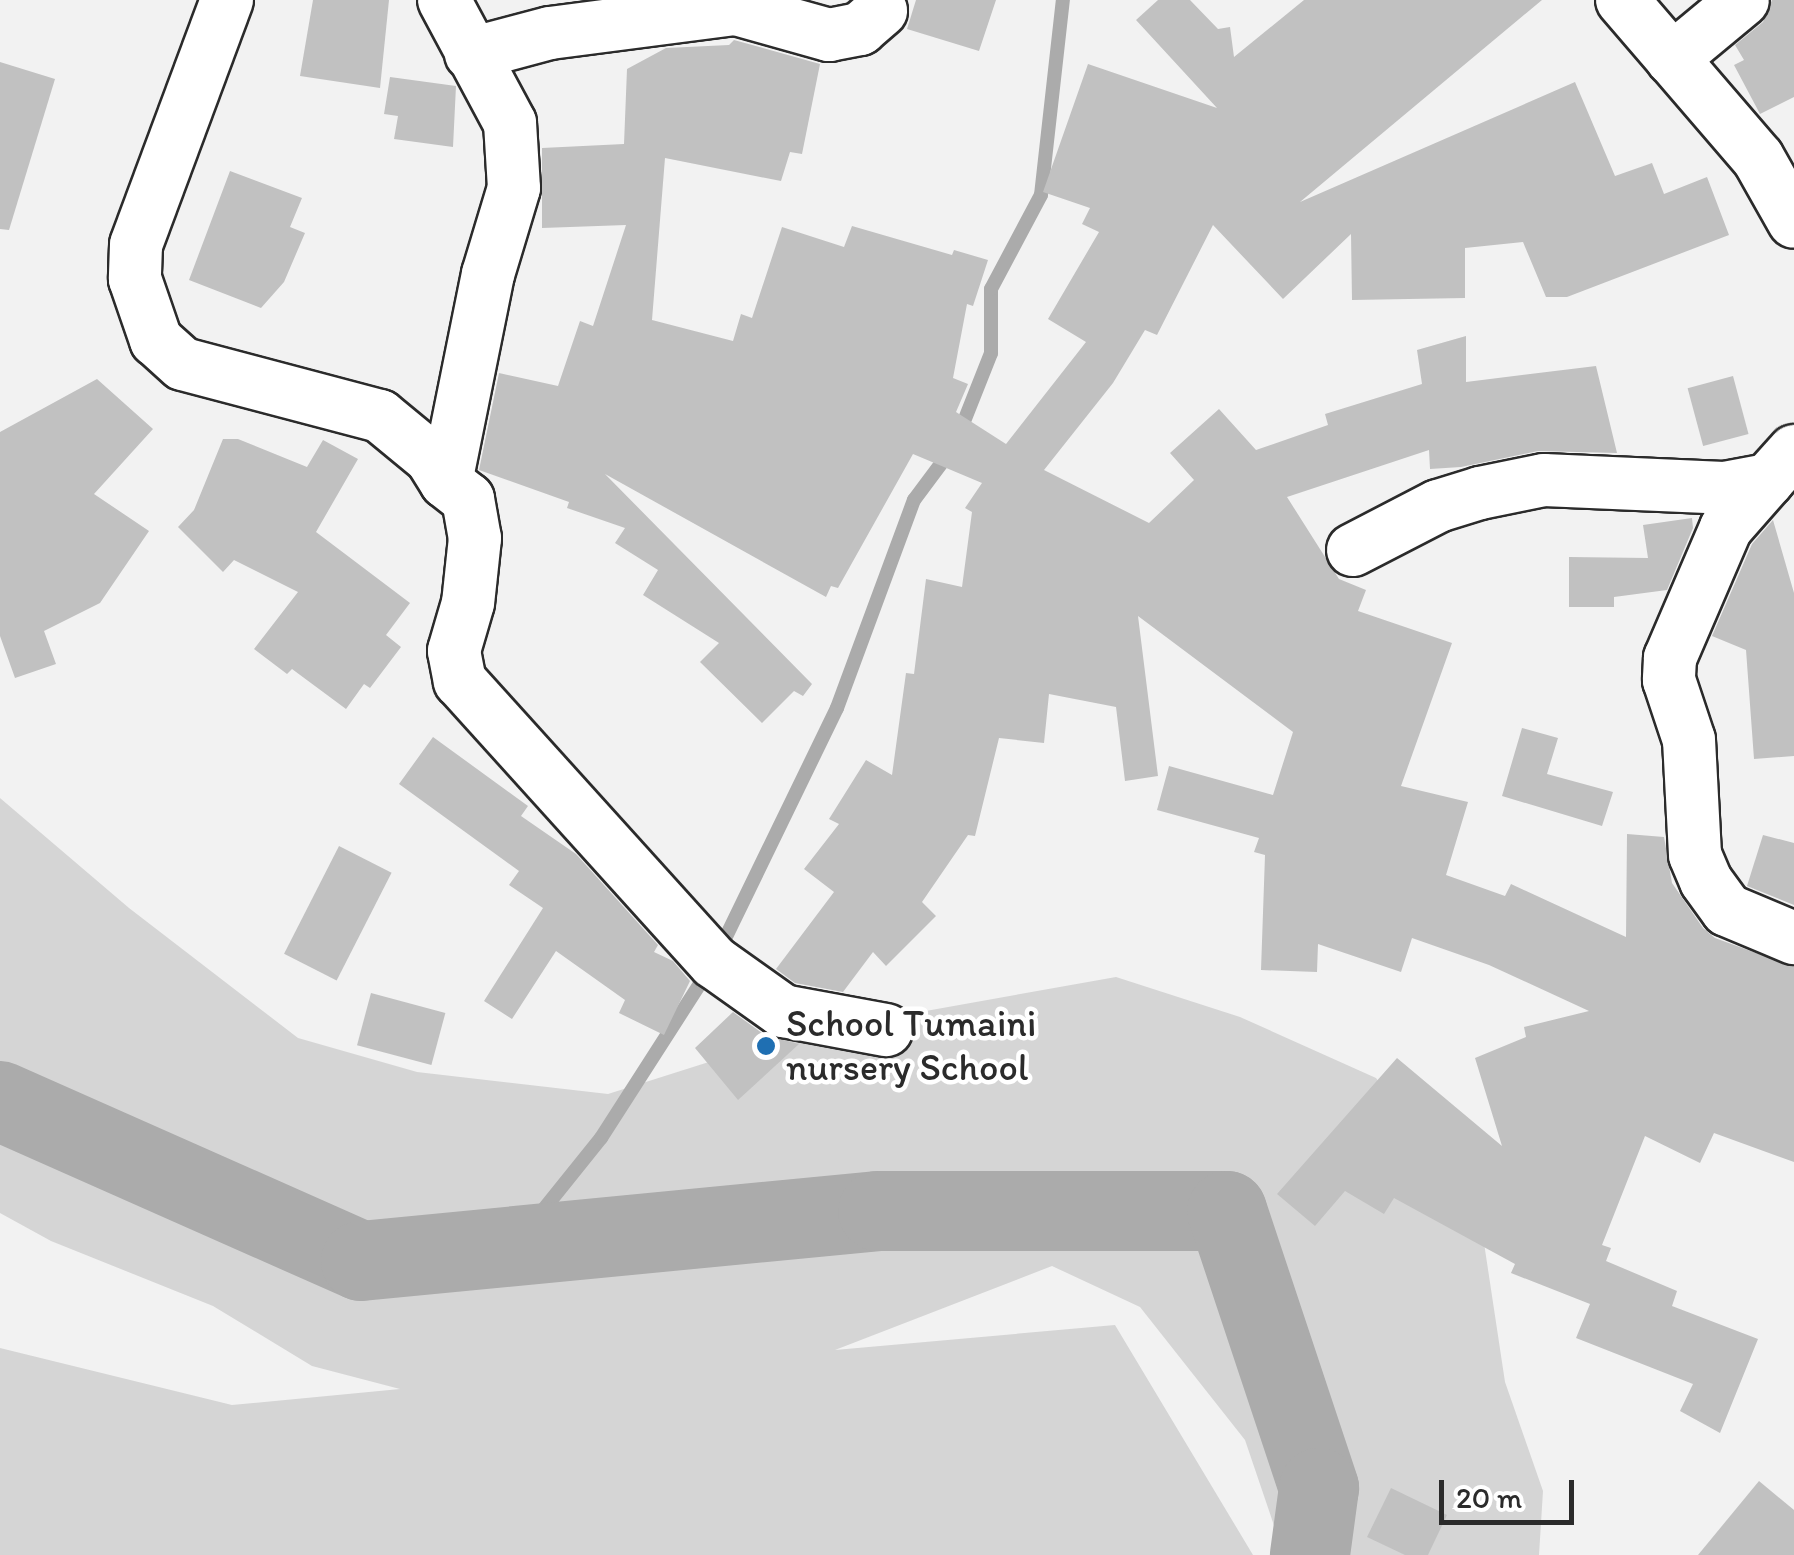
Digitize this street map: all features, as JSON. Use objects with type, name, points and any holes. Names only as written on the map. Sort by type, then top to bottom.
[{"type":"street","points":[[227,0],[136,245],[135,279],[156,340],[183,364],[380,416],[431,458],[446,482],[468,499],[475,538],[468,603],[454,650],[460,681],[714,962],[782,1012],[886,1030]]},
{"type":"street","points":[[444,0],[510,123],[514,188],[488,274],[446,482]]},
{"type":"street","points":[[1622,0],[1758,158],[1794,222]]},
{"type":"street","points":[[1672,59],[1743,0]]},
{"type":"street","points":[[471,54],[550,33],[736,9],[829,35],[860,29],[881,11]]},
{"type":"street","points":[[1353,550],[1438,506],[1544,480],[1681,488],[1781,465]]},
{"type":"street","points":[[1781,465],[1726,528],[1670,658],[1670,680],[1689,740],[1695,855],[1706,881],[1727,910],[1794,938]]},
{"type":"shaded area","points":[[0,798],[129,908],[298,1038],[417,1072],[608,1094],[797,1034],[1116,977],[1240,1017],[1376,1078],[1481,1223],[1505,1382],[1543,1491],[1539,1555],[1284,1555],[1245,1440],[1140,1307],[1052,1266],[835,1350],[1115,1325],[1253,1555],[0,1555],[0,1348],[232,1405],[400,1389],[312,1366],[213,1306],[51,1241],[0,1213]]},
{"type":"building","points":[[313,0],[389,0],[380,88],[300,76]]},
{"type":"building","points":[[916,0],[996,0],[979,51],[907,29]]},
{"type":"building","points":[[1158,0],[1190,0],[1218,29],[1230,27],[1234,57],[1304,0],[1542,0],[1300,202],[1575,82],[1615,176],[1652,163],[1664,194],[1707,177],[1729,235],[1567,297],[1546,297],[1523,242],[1465,248],[1465,298],[1352,300],[1351,234],[1283,299],[1213,225],[1157,335],[1145,330],[1113,383],[1044,470],[1149,523],[1194,480],[1170,453],[1219,409],[1256,450],[1328,425],[1325,414],[1422,384],[1417,350],[1466,336],[1466,382],[1596,366],[1617,453],[1538,451],[1461,467],[1430,469],[1429,450],[1287,497],[1339,579],[1366,590],[1358,611],[1452,643],[1401,786],[1468,802],[1446,875],[1505,896],[1511,884],[1626,937],[1627,834],[1664,837],[1672,883],[1703,928],[1715,938],[1794,967],[1794,1162],[1714,1133],[1700,1163],[1645,1136],[1602,1245],[1611,1248],[1606,1261],[1677,1291],[1672,1306],[1758,1339],[1720,1433],[1680,1411],[1693,1384],[1576,1338],[1590,1304],[1511,1273],[1515,1264],[1394,1198],[1384,1214],[1345,1191],[1315,1226],[1277,1194],[1397,1058],[1502,1146],[1475,1058],[1526,1037],[1524,1027],[1589,1011],[1489,965],[1412,938],[1401,972],[1318,944],[1317,972],[1261,970],[1265,855],[1254,852],[1259,838],[1157,810],[1169,766],[1273,795],[1293,732],[1138,616],[1158,776],[1125,781],[1116,707],[1049,694],[1044,743],[999,738],[975,836],[968,835],[922,902],[936,916],[886,966],[873,952],[843,992],[795,983],[776,969],[834,892],[804,869],[839,824],[829,819],[866,760],[892,775],[906,673],[914,674],[926,579],[962,587],[972,512],[965,508],[982,483],[913,454],[838,588],[831,586],[826,597],[605,474],[812,684],[803,696],[794,691],[762,723],[700,662],[719,643],[643,595],[658,570],[615,543],[625,528],[567,508],[569,502],[479,470],[499,373],[558,386],[580,321],[593,326],[626,225],[542,228],[542,148],[624,144],[627,69],[666,48],[729,45],[734,40],[820,64],[802,154],[790,152],[781,181],[665,158],[652,320],[733,341],[741,314],[752,318],[782,227],[844,247],[852,226],[952,255],[954,250],[988,260],[973,306],[967,304],[953,378],[968,384],[956,412],[1006,444],[1086,342],[1048,319],[1099,232],[1082,224],[1090,208],[1043,192],[1088,64],[1217,108],[1136,20]]},
{"type":"building","points":[[1772,0],[1794,0],[1794,97],[1760,114],[1734,65],[1744,60],[1735,45],[1763,22]]},
{"type":"building","points":[[0,62],[55,79],[9,230],[0,229]]},
{"type":"building","points":[[390,77],[456,86],[453,147],[394,139],[398,116],[384,114]]},
{"type":"building","points":[[230,171],[302,198],[290,227],[305,233],[284,282],[261,308],[189,280]]},
{"type":"building","points":[[1733,376],[1749,434],[1703,446],[1688,388]]},
{"type":"building","points":[[97,379],[153,429],[94,494],[149,531],[100,603],[44,631],[56,664],[15,678],[0,636],[0,432]]},
{"type":"building","points":[[223,439],[238,439],[307,467],[323,440],[358,459],[316,532],[410,603],[386,635],[401,647],[370,688],[364,684],[346,709],[292,669],[287,674],[254,649],[298,592],[234,560],[223,572],[178,527],[194,510]]},
{"type":"building","points":[[1692,518],[1693,528],[1667,590],[1614,597],[1614,607],[1569,607],[1569,557],[1648,558],[1643,525]]},
{"type":"building","points":[[1773,520],[1794,593],[1794,756],[1754,759],[1746,650],[1712,636],[1752,544]]},
{"type":"building","points":[[1522,728],[1558,738],[1547,774],[1613,792],[1602,826],[1502,796]]},
{"type":"building","points":[[433,737],[528,806],[521,816],[576,854],[658,945],[654,952],[673,961],[690,981],[664,1035],[619,1013],[625,1000],[556,951],[512,1019],[484,1001],[543,908],[509,885],[519,871],[399,784]]},
{"type":"building","points":[[1763,835],[1794,843],[1794,905],[1747,886]]},
{"type":"building","points":[[339,846],[392,873],[337,981],[284,954]]},
{"type":"building","points":[[371,993],[445,1013],[431,1065],[357,1045]]},
{"type":"building","points":[[733,1012],[766,1036],[799,1044],[738,1100],[695,1048]]},
{"type":"building","points":[[1759,1481],[1794,1510],[1794,1555],[1698,1555]]},
{"type":"building","points":[[1391,1488],[1447,1515],[1428,1555],[1405,1555],[1367,1537]]},
{"type":"waterway","points":[[959,434],[991,353],[991,289],[1041,195],[1063,0]]},
{"type":"waterway","points":[[720,949],[837,708],[914,500],[949,453]]},
{"type":"waterway","points":[[515,1245],[601,1138],[710,968]]},
{"type":"waterway","points":[[0,1101],[361,1261],[878,1211],[1227,1211],[1319,1488],[1310,1555]]},
{"type":"place","name":"School Tumaini nursery School","points":[[766,1046]]}]
